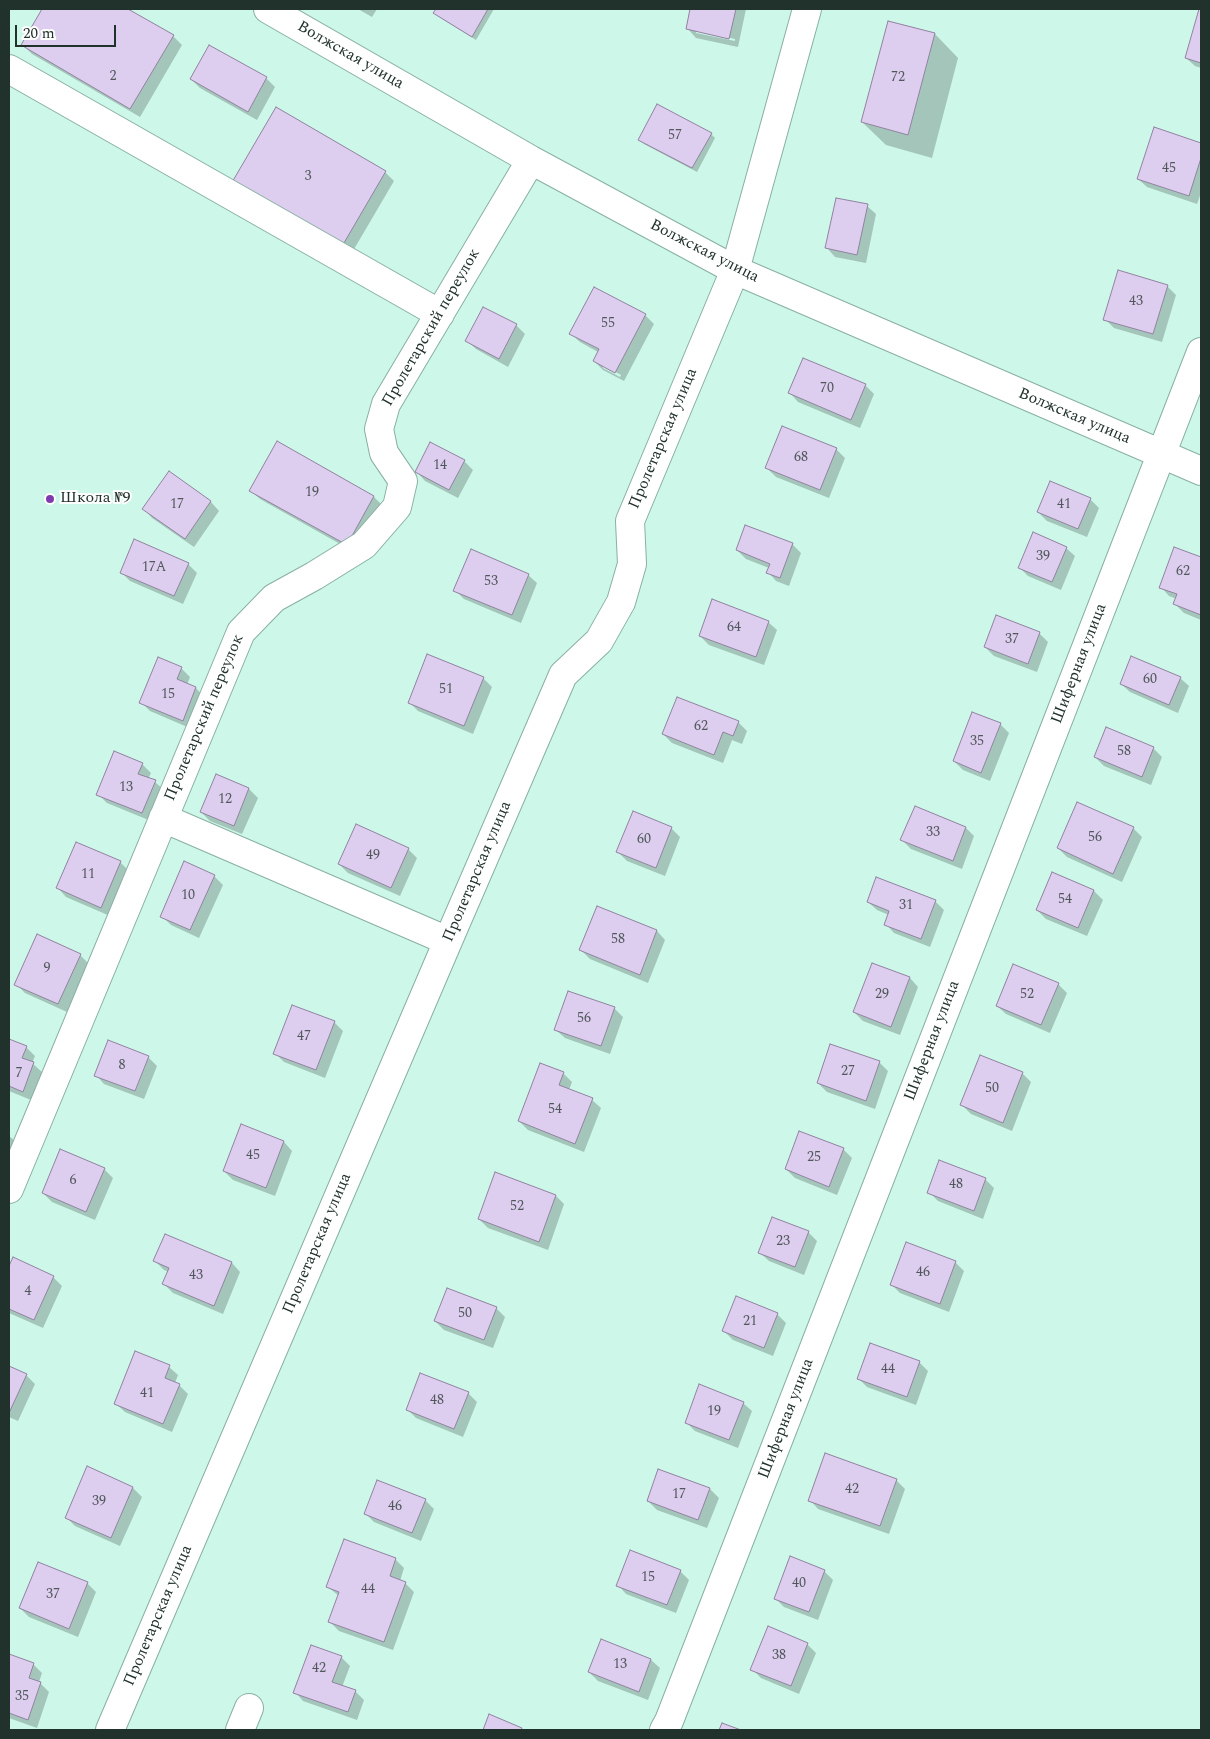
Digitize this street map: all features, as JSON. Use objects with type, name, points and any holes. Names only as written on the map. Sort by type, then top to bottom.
[{"type":"street","name":"Волжская улица","points":[[268,9],[532,160],[735,270],[1201,471]]},
{"type":"street","name":"Пролетарская улица","points":[[110,1730],[563,675],[598,641],[621,602],[632,564],[630,521],[735,270],[807,9]]},
{"type":"street","points":[[9,69],[440,314]]},
{"type":"street","name":"Пролетарский переулок","points":[[9,1189],[241,632],[274,598],[364,545],[397,507],[403,481],[384,453],[379,429],[386,404],[532,160]]},
{"type":"street","name":"Шиферная улица","points":[[664,1730],[673,1712],[1201,352]]},
{"type":"street","points":[[163,818],[448,941]]},
{"type":"building","points":[[42,9],[128,9],[174,35],[130,109],[21,45]]},
{"type":"building","points":[[436,9],[488,9],[472,37],[433,13]]},
{"type":"building","points":[[690,9],[736,9],[729,39],[686,29]]},
{"type":"building","points":[[1199,9],[1201,9],[1201,63],[1185,58]]},
{"type":"building","points":[[888,21],[935,33],[908,135],[861,122]]},
{"type":"building","points":[[209,45],[267,77],[248,112],[190,79]]},
{"type":"building","points":[[657,104],[712,133],[692,168],[638,140]]},
{"type":"building","points":[[276,107],[386,171],[341,248],[231,184]]},
{"type":"building","points":[[1154,127],[1201,143],[1201,158],[1189,196],[1137,179]]},
{"type":"building","points":[[836,198],[868,204],[857,255],[825,248]]},
{"type":"building","points":[[1118,270],[1168,285],[1153,334],[1103,320]]},
{"type":"building","points":[[594,287],[646,314],[615,373],[593,361],[599,349],[569,334]]},
{"type":"building","points":[[483,307],[517,324],[499,359],[465,341]]},
{"type":"building","points":[[803,358],[866,384],[851,420],[788,393]]},
{"type":"building","points":[[782,426],[837,448],[820,490],[765,468]]},
{"type":"building","points":[[277,441],[374,496],[347,545],[249,491]]},
{"type":"building","points":[[430,442],[465,460],[449,490],[415,472]]},
{"type":"building","points":[[169,471],[211,501],[185,539],[142,509]]},
{"type":"building","points":[[1050,481],[1091,498],[1078,529],[1037,512]]},
{"type":"building","points":[[745,525],[793,543],[780,578],[766,573],[770,564],[736,550]]},
{"type":"building","points":[[1033,532],[1067,547],[1052,582],[1018,568]]},
{"type":"building","points":[[134,539],[189,563],[174,596],[120,573]]},
{"type":"building","points":[[1174,547],[1201,557],[1201,615],[1173,604],[1177,594],[1159,588]]},
{"type":"building","points":[[471,549],[529,574],[512,615],[453,591]]},
{"type":"building","points":[[712,599],[769,621],[756,657],[699,636]]},
{"type":"building","points":[[996,615],[1040,632],[1028,664],[984,647]]},
{"type":"building","points":[[427,654],[484,677],[464,726],[408,703]]},
{"type":"building","points":[[1131,656],[1181,677],[1169,705],[1120,684]]},
{"type":"building","points":[[158,657],[182,667],[177,679],[196,687],[183,721],[139,703]]},
{"type":"building","points":[[677,697],[739,721],[733,736],[723,732],[714,755],[662,734]]},
{"type":"building","points":[[972,712],[1001,723],[981,773],[953,761]]},
{"type":"building","points":[[1106,727],[1154,747],[1142,777],[1094,757]]},
{"type":"building","points":[[114,751],[143,763],[138,774],[156,780],[142,813],[96,795]]},
{"type":"building","points":[[216,774],[249,788],[234,826],[200,812]]},
{"type":"building","points":[[1077,802],[1134,827],[1113,874],[1057,848]]},
{"type":"building","points":[[915,806],[966,827],[953,861],[900,840]]},
{"type":"building","points":[[633,811],[672,827],[656,868],[616,852]]},
{"type":"building","points":[[356,824],[409,848],[391,888],[338,864]]},
{"type":"building","points":[[76,842],[121,861],[101,908],[56,888]]},
{"type":"building","points":[[184,861],[215,875],[190,930],[160,917]]},
{"type":"building","points":[[1052,872],[1094,890],[1078,928],[1036,910]]},
{"type":"building","points":[[876,877],[936,900],[921,939],[884,925],[889,911],[867,902]]},
{"type":"building","points":[[597,906],[657,930],[640,975],[579,950]]},
{"type":"building","points":[[37,934],[81,954],[58,1004],[14,985]]},
{"type":"building","points":[[872,963],[910,977],[891,1027],[853,1012]]},
{"type":"building","points":[[1013,964],[1059,983],[1041,1025],[996,1006]]},
{"type":"building","points":[[568,991],[615,1007],[601,1046],[554,1030]]},
{"type":"building","points":[[292,1005],[335,1021],[316,1070],[273,1054]]},
{"type":"building","points":[[9,1039],[27,1046],[22,1058],[34,1062],[23,1092],[9,1086]]},
{"type":"building","points":[[108,1040],[149,1056],[135,1091],[94,1076]]},
{"type":"building","points":[[830,1044],[880,1061],[866,1101],[817,1083]]},
{"type":"building","points":[[980,1055],[1023,1072],[1003,1123],[960,1105]]},
{"type":"building","points":[[540,1063],[564,1072],[559,1085],[593,1098],[575,1144],[518,1121]]},
{"type":"building","points":[[241,1124],[284,1141],[266,1188],[223,1171]]},
{"type":"building","points":[[799,1131],[844,1148],[829,1187],[785,1169]]},
{"type":"building","points":[[60,1149],[105,1168],[86,1212],[42,1193]]},
{"type":"building","points":[[939,1160],[986,1178],[974,1211],[927,1193]]},
{"type":"building","points":[[495,1172],[556,1195],[539,1242],[478,1219]]},
{"type":"building","points":[[772,1217],[809,1231],[795,1267],[758,1253]]},
{"type":"building","points":[[165,1234],[232,1262],[214,1306],[162,1284],[169,1268],[153,1261]]},
{"type":"building","points":[[906,1242],[956,1261],[940,1304],[890,1285]]},
{"type":"building","points":[[13,1257],[54,1276],[34,1320],[9,1309],[9,1266]]},
{"type":"building","points":[[447,1288],[497,1307],[484,1340],[434,1321]]},
{"type":"building","points":[[736,1296],[778,1313],[764,1348],[722,1331]]},
{"type":"building","points":[[870,1343],[920,1361],[907,1397],[857,1379]]},
{"type":"building","points":[[135,1351],[170,1365],[165,1378],[180,1384],[163,1424],[114,1404]]},
{"type":"building","points":[[9,1366],[27,1374],[9,1413]]},
{"type":"building","points":[[420,1373],[469,1392],[454,1429],[406,1410]]},
{"type":"building","points":[[699,1384],[744,1402],[729,1440],[685,1423]]},
{"type":"building","points":[[825,1453],[897,1479],[880,1526],[808,1501]]},
{"type":"building","points":[[87,1466],[133,1487],[111,1538],[65,1518]]},
{"type":"building","points":[[658,1469],[710,1488],[698,1520],[647,1501]]},
{"type":"building","points":[[377,1480],[426,1499],[412,1533],[364,1514]]},
{"type":"building","points":[[344,1539],[396,1558],[390,1576],[406,1582],[384,1642],[328,1622],[339,1592],[326,1587]]},
{"type":"building","points":[[630,1550],[681,1570],[667,1605],[616,1586]]},
{"type":"building","points":[[790,1556],[825,1570],[809,1612],[774,1599]]},
{"type":"building","points":[[38,1562],[88,1582],[69,1629],[19,1608]]},
{"type":"building","points":[[768,1626],[808,1643],[791,1686],[750,1670]]},
{"type":"building","points":[[601,1639],[651,1659],[639,1692],[588,1672]]},
{"type":"building","points":[[311,1645],[342,1656],[332,1682],[356,1690],[348,1712],[293,1693]]},
{"type":"building","points":[[9,1654],[34,1663],[29,1678],[41,1682],[28,1720],[9,1713]]},
{"type":"building","points":[[489,1714],[522,1728],[521,1730],[483,1730]]},
{"type":"building","points":[[722,1723],[741,1730],[719,1730]]},
{"type":"place","name":"Школа №9","points":[[50,499]]}]
